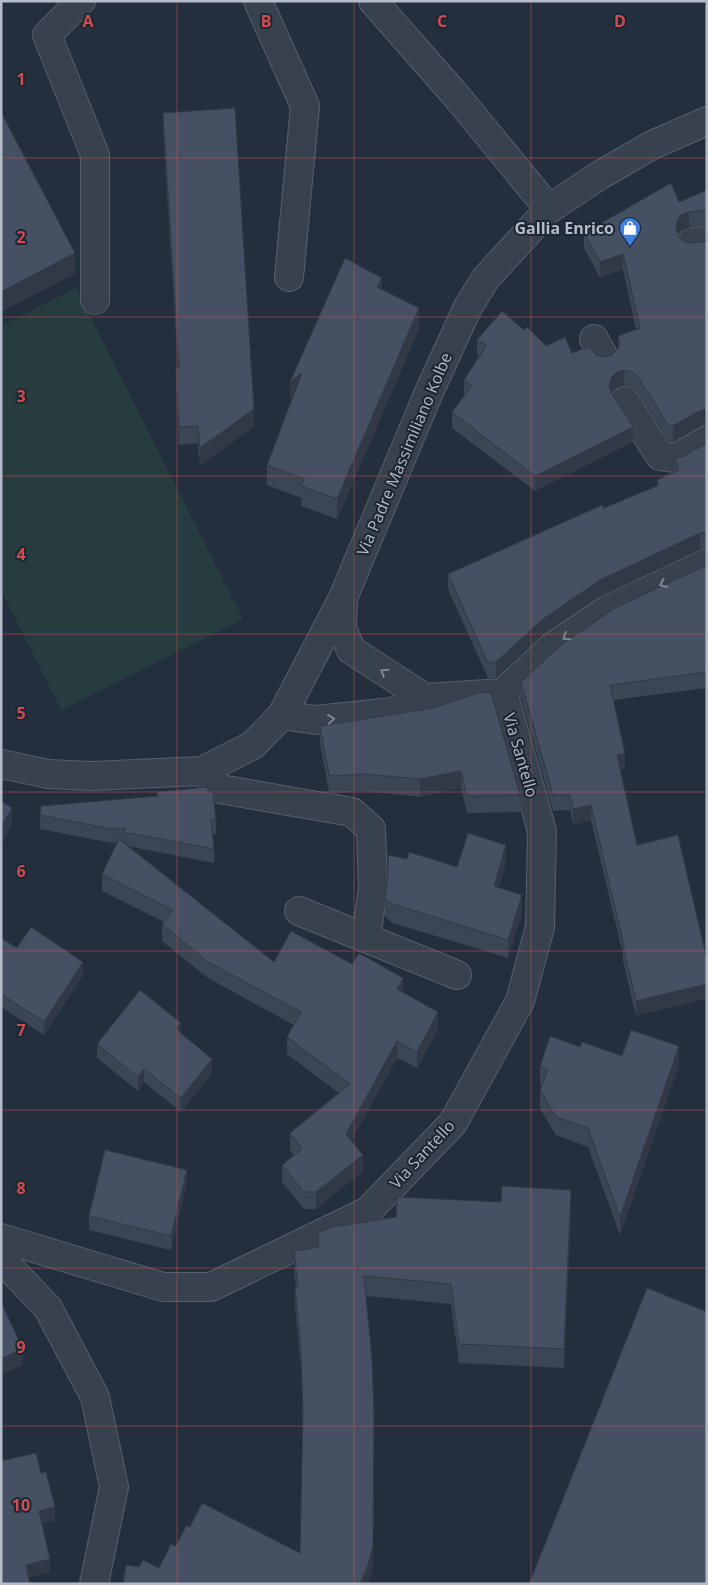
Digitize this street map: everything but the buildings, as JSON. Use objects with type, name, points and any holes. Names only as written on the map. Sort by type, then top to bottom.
[{"type":"street","points":[[258,1],[305,106],[289,277]]},
{"type":"street","points":[[373,1],[458,98],[549,209]]},
{"type":"street","points":[[77,4],[46,35],[96,155],[95,300]]},
{"type":"street","name":"Via Padre Massimiliano Kolbe","points":[[202,771],[253,745],[282,715],[344,598],[429,392],[468,307],[486,278],[549,209],[597,176],[652,145],[707,120]]},
{"type":"street","points":[[624,400],[660,456],[676,458],[707,440]]},
{"type":"street","points":[[282,715],[316,720],[392,712],[425,698],[503,693],[552,647],[607,610],[707,563]]},
{"type":"street","points":[[344,598],[342,628],[351,650],[425,698]]},
{"type":"street","name":"Via Santello","points":[[1,1240],[163,1287],[211,1287],[368,1211],[453,1123],[520,1001],[540,927],[542,831],[503,693]]},
{"type":"street","points":[[1,764],[48,774],[92,776],[202,771],[220,789],[352,812],[371,830],[373,889],[366,938]]},
{"type":"street","points":[[299,911],[457,975]]},
{"type":"street","points":[[1,1240],[7,1265],[48,1308],[95,1397],[114,1487],[94,1584]]},
{"type":"green space","points":[[76,288],[243,619],[61,710],[1,590],[1,326]]},
{"type":"place","name":"Gallia Enrico","points":[[630,247]]}]
